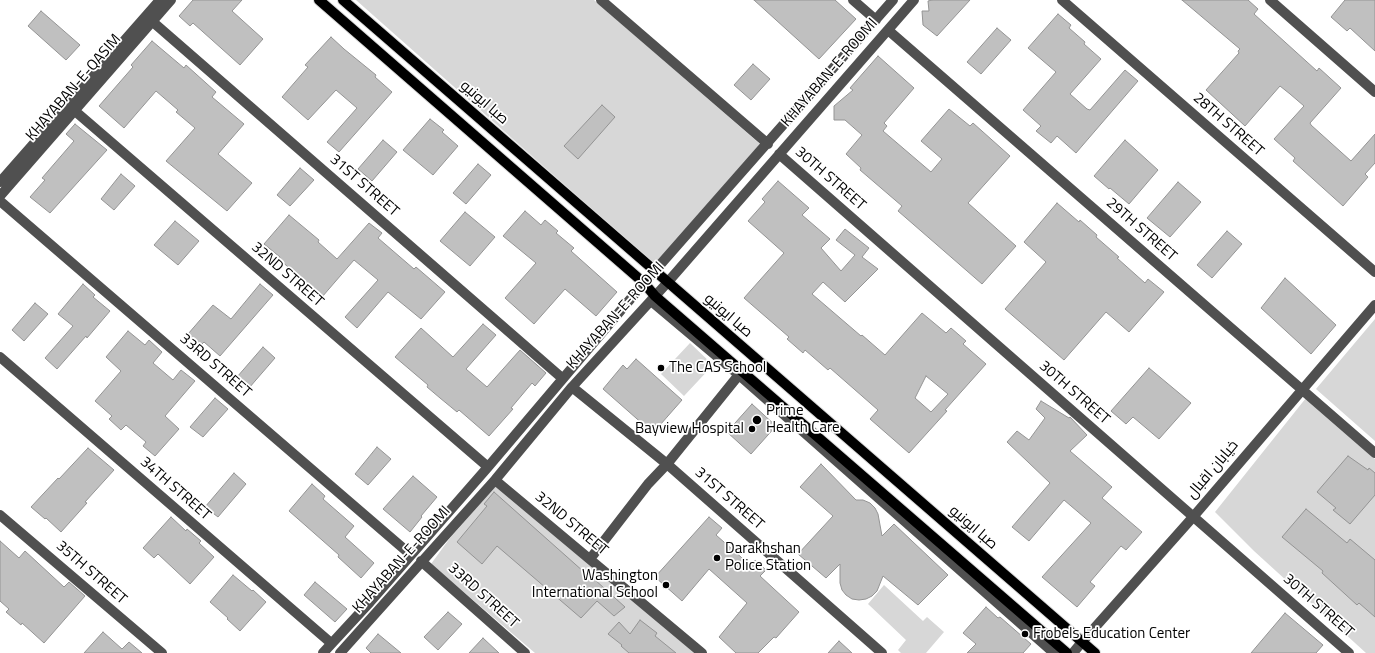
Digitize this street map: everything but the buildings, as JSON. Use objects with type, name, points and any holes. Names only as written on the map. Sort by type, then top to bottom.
[{"type":"main road","name":"صبا ایونیو","points":[[319,0],[644,283],[653,298],[1067,653]]},
{"type":"main road","name":"صبا ایونیو","points":[[343,0],[654,272],[1095,653]]},
{"type":"street","name":"KHAYABAN-E-QASIM","points":[[0,196],[71,108],[148,19],[160,0]]},
{"type":"street","name":"KHAYABAN-E-QASIM","points":[[148,19],[171,0]]},
{"type":"street","points":[[600,0],[768,144]]},
{"type":"street","points":[[853,0],[876,20]]},
{"type":"street","name":"KHAYABAN-E-ROOMI","points":[[323,653],[370,602],[488,467],[644,283],[768,144],[893,0]]},
{"type":"street","name":"KHAYABAN-E-ROOMI","points":[[340,653],[495,480],[572,387],[667,283],[914,0]]},
{"type":"street","name":"28TH STREET","points":[[1062,0],[1375,272]]},
{"type":"street","points":[[1270,0],[1375,92]]},
{"type":"street","name":"31ST STREET","points":[[148,19],[562,378]]},
{"type":"street","name":"29TH STREET","points":[[888,30],[1375,453]]},
{"type":"street","name":"KHAYABAN-E-QASIM","points":[[0,182],[71,108]]},
{"type":"street","name":"32ND STREET","points":[[71,108],[488,467]]},
{"type":"street","name":"30TH STREET","points":[[779,154],[1350,653]]},
{"type":"street","name":"33RD STREET","points":[[0,200],[411,555]]},
{"type":"street","name":"خیابان اقبال","points":[[1073,653],[1193,517],[1375,305]]},
{"type":"street","name":"34TH STREET","points":[[0,356],[331,643]]},
{"type":"street","points":[[590,559],[648,484],[667,464],[740,373],[1054,653]]},
{"type":"street","name":"31ST STREET","points":[[572,387],[667,464],[882,653]]},
{"type":"street","name":"32ND STREET","points":[[495,480],[702,653]]},
{"type":"street","name":"35TH STREET","points":[[0,515],[162,653]]},
{"type":"street","name":"33RD STREET","points":[[421,561],[525,653]]},
{"type":"street","points":[[370,602],[379,608]]},
{"type":"shaded area","points":[[356,0],[594,0],[760,144],[655,265]]},
{"type":"shaded area","points":[[1375,319],[1375,441],[1316,389]]},
{"type":"shaded area","points":[[690,343],[713,365],[684,396],[661,374]]},
{"type":"shaded area","points":[[1306,398],[1375,459],[1375,653],[1366,653],[1254,551],[1215,512]]},
{"type":"shaded area","points":[[496,486],[695,653],[535,653],[431,564],[450,538]]},
{"type":"shaded area","points":[[884,585],[923,621],[927,617],[944,632],[926,653],[901,653],[898,650],[906,640],[868,604]]},
{"type":"place","name":"The CAS School","points":[[661,368]]},
{"type":"place","name":"Prime Health Care","points":[[757,420]]},
{"type":"place","name":"Bayview Hospital","points":[[752,429]]},
{"type":"place","name":"Darakhshan Police Station","points":[[717,558]]},
{"type":"place","name":"Washington International School","points":[[666,585]]},
{"type":"place","name":"Frobels Education Center","points":[[1025,634]]}]
